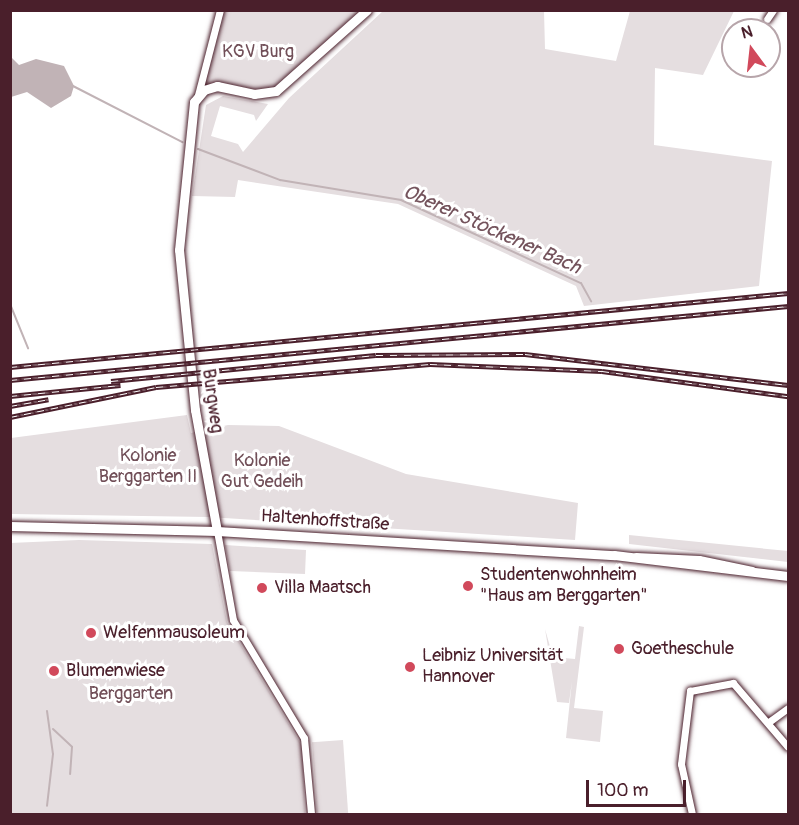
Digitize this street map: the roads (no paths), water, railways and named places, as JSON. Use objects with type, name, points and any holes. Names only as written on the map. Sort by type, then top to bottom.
[{"type":"street","name":"Burgweg","points":[[220,10],[198,95],[179,250],[195,410],[233,620],[304,738],[311,814]]},
{"type":"street","points":[[198,95],[222,86],[254,94],[276,91],[367,10]]},
{"type":"street","name":"Haltenhoffstraße","points":[[10,526],[217,531],[636,557],[789,576]]},
{"type":"street","points":[[692,814],[681,764],[690,691],[733,683],[770,721],[789,747]]},
{"type":"street","points":[[770,721],[789,708]]},
{"type":"waterway","name":"Oberer Stöckener Bach","points":[[73,86],[182,142]]},
{"type":"waterway","name":"Oberer Stöckener Bach","points":[[198,149],[280,180],[401,200],[581,283],[591,301]]},
{"type":"waterway","points":[[10,304],[28,348]]},
{"type":"waterway","points":[[47,711],[53,754],[47,806]]},
{"type":"waterway","points":[[53,729],[72,747],[70,774]]},
{"type":"railway","points":[[10,367],[788,293]]},
{"type":"railway","points":[[10,380],[788,306]]},
{"type":"railway","points":[[111,381],[376,355],[525,354],[788,385]]},
{"type":"railway","points":[[10,417],[156,387],[430,364],[602,371],[788,396]]},
{"type":"railway","points":[[10,396],[120,385]]},
{"type":"railway","points":[[10,406],[48,399]]},
{"type":"place","name":"Studentenwohnheim \"Haus am Berggarten\"","points":[[468,586]]},
{"type":"place","name":"Villa Maatsch","points":[[262,588]]},
{"type":"place","name":"Welfenmausoleum","points":[[91,633]]},
{"type":"place","name":"Goetheschule","points":[[619,649]]},
{"type":"place","name":"Leibniz Universität Hannover","points":[[410,667]]},
{"type":"place","name":"Blumenwiese","points":[[54,671]]},
{"type":"park label","name":"KGV Burg","points":[[258,52]]},
{"type":"park label","name":"Kolonie Berggarten II","points":[[148,467]]},
{"type":"park label","name":"Kolonie Gut Gedeih","points":[[262,472]]},
{"type":"park label","name":"Berggarten","points":[[131,694]]}]
